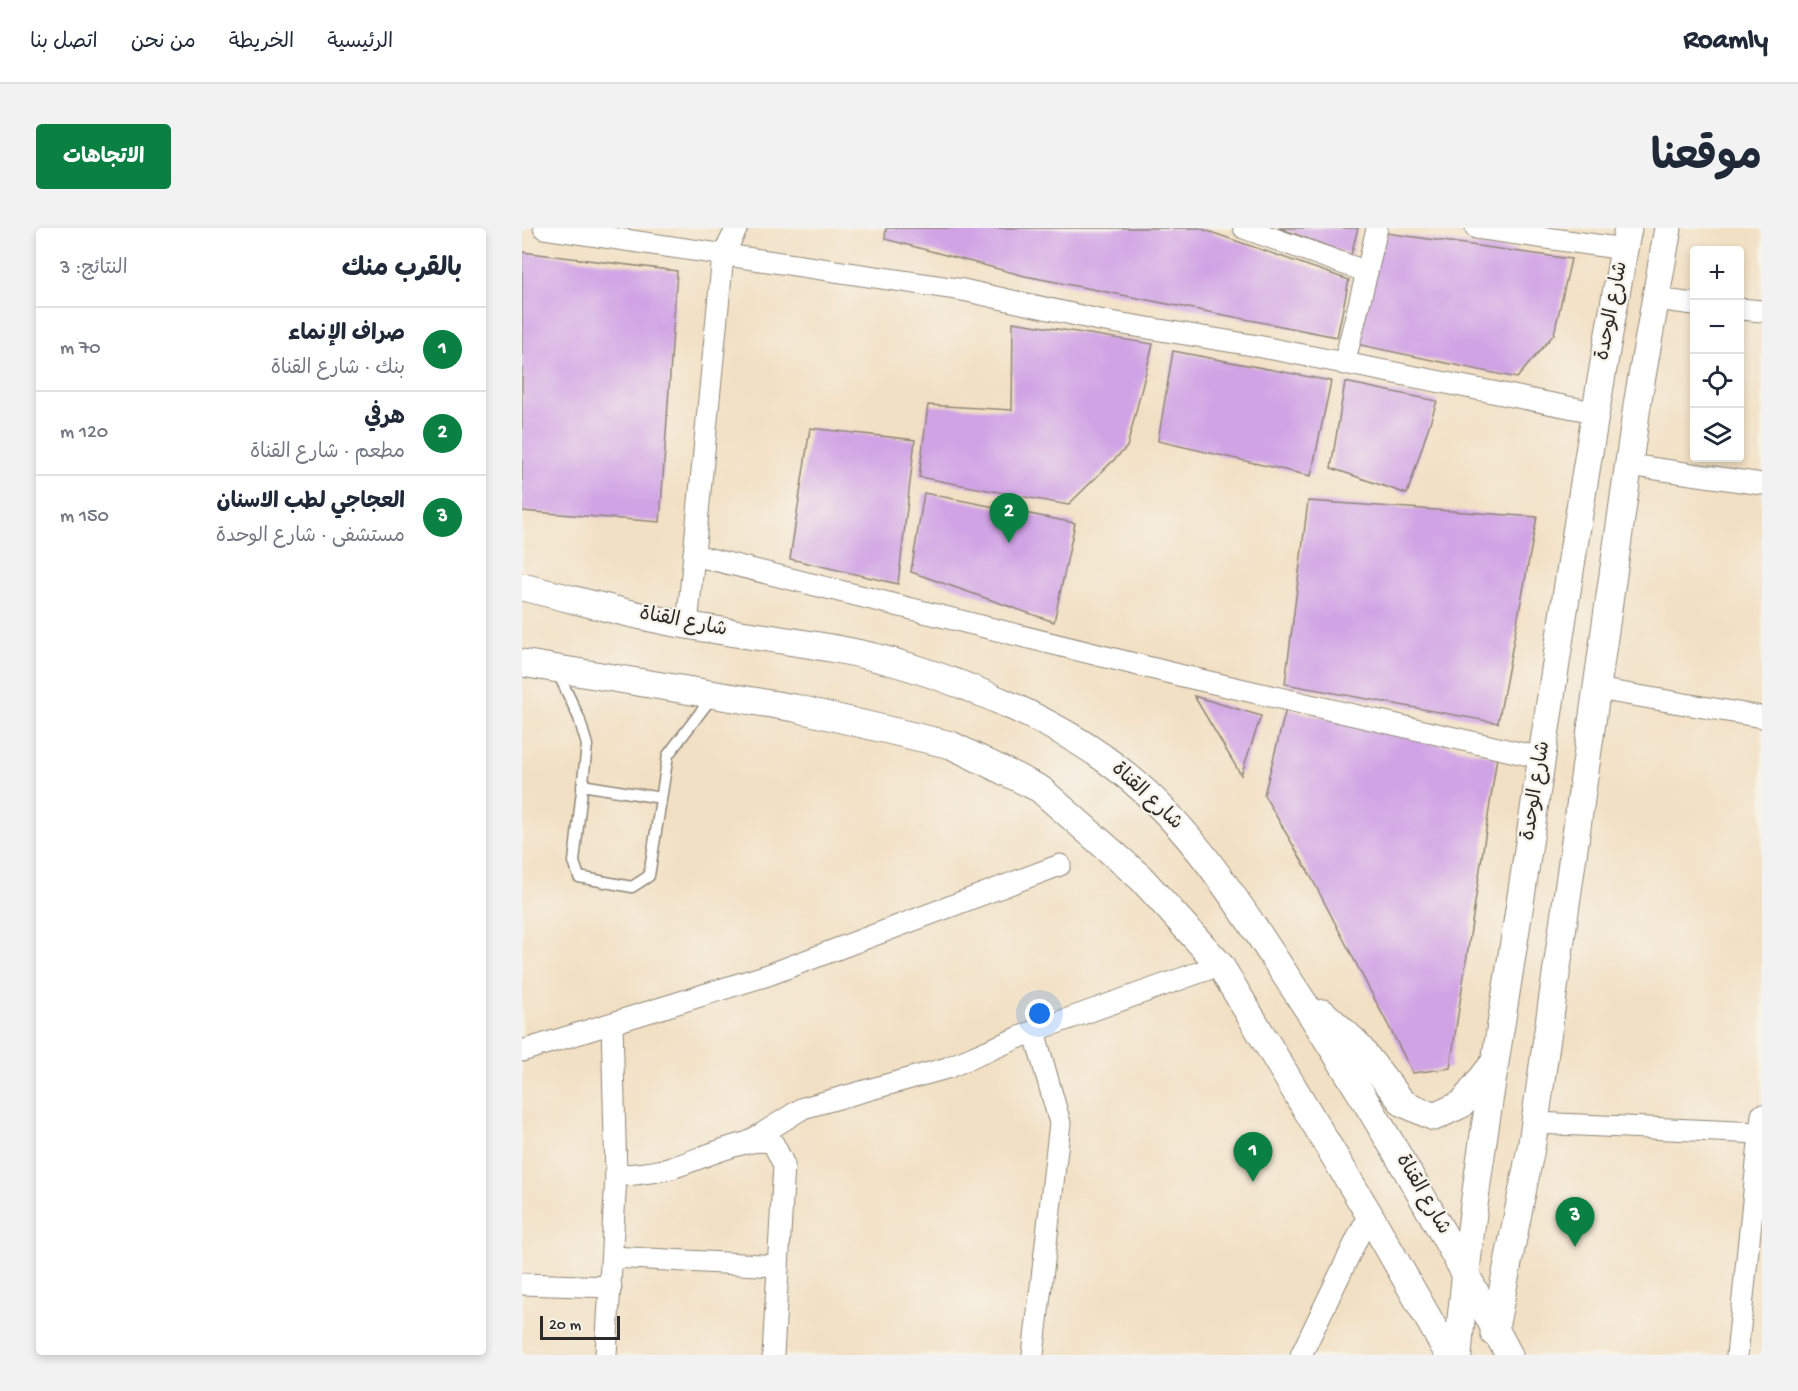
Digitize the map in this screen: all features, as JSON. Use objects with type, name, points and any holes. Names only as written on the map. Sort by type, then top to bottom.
[{"type":"street","points":[[544,228],[963,290],[1099,320],[1594,412]]},
{"type":"street","points":[[687,626],[723,255],[736,228]]},
{"type":"street","points":[[1244,228],[1367,272]]},
{"type":"street","points":[[1344,364],[1377,228]]},
{"type":"street","points":[[1476,228],[1626,238]]},
{"type":"street","points":[[1491,1355],[1535,1123],[1629,465],[1668,228]]},
{"type":"street","name":"شارع الوحدة","points":[[1458,1355],[1465,1269],[1496,1060],[1594,412],[1626,238]]},
{"type":"street","points":[[1656,299],[1690,303]]},
{"type":"street","points":[[1744,309],[1762,311]]},
{"type":"street","points":[[1629,465],[1762,484]]},
{"type":"street","points":[[694,555],[1183,676],[1542,758]]},
{"type":"street","name":"شارع القناة","points":[[522,587],[687,626],[845,651],[909,666],[972,690],[1064,733],[1110,763],[1163,810],[1215,867],[1359,1086],[1465,1269],[1509,1355]]},
{"type":"street","points":[[522,663],[795,708],[951,745],[1040,789],[1141,878],[1221,965],[1369,1214],[1449,1355]]},
{"type":"street","points":[[1597,689],[1762,717]]},
{"type":"street","points":[[522,1051],[768,975],[1060,865]]},
{"type":"street","points":[[747,1143],[803,1108],[947,1068],[1034,1031],[1221,965]]},
{"type":"street","points":[[1293,986],[1355,1042],[1403,1103],[1434,1117],[1462,1104],[1496,1060]]},
{"type":"street","points":[[606,1355],[616,1176],[612,1024]]},
{"type":"street","points":[[1033,1355],[1060,1123],[1034,1031]]},
{"type":"street","points":[[1535,1123],[1761,1124],[1757,1219],[1737,1355]]},
{"type":"street","points":[[616,1176],[668,1169],[747,1143],[766,1140],[773,1143],[784,1165],[773,1355]]},
{"type":"street","points":[[1301,1355],[1369,1214]]},
{"type":"street","points":[[612,1257],[778,1266]]},
{"type":"street","points":[[522,1284],[611,1287]]},
{"type":"lane","points":[[556,669],[579,718],[587,745],[574,862],[579,877],[632,887],[649,876],[668,755],[714,695]]},
{"type":"lane","points":[[582,785],[661,798]]},
{"type":"building","points":[[886,228],[1199,228],[1349,280],[1337,337],[1025,276],[885,239]]},
{"type":"building","points":[[1279,228],[1358,228],[1351,255]]},
{"type":"building","points":[[1386,233],[1571,259],[1554,334],[1517,378],[1351,343]]},
{"type":"building","points":[[522,252],[677,271],[660,522],[522,511]]},
{"type":"building","points":[[1013,322],[1153,344],[1127,447],[1068,505],[919,477],[928,405],[1012,410]]},
{"type":"building","points":[[1173,351],[1331,381],[1311,476],[1158,441]]},
{"type":"building","points":[[1345,382],[1437,401],[1407,494],[1331,468]]},
{"type":"building","points":[[810,428],[915,440],[898,584],[790,559]]},
{"type":"building","points":[[924,493],[1075,523],[1054,622],[911,572]]},
{"type":"building","points":[[1308,501],[1537,517],[1498,723],[1285,684]]},
{"type":"building","points":[[1194,696],[1261,716],[1241,775]]},
{"type":"building","points":[[1286,709],[1497,757],[1450,1068],[1413,1073],[1308,871],[1264,795]]},
{"type":"place","name":"هرفي","points":[[1009,543]]},
{"type":"place","name":"صراف الإنماء","points":[[1253,1182]]},
{"type":"place","name":"العجاجي لطب الاسنان","points":[[1575,1247]]}]
